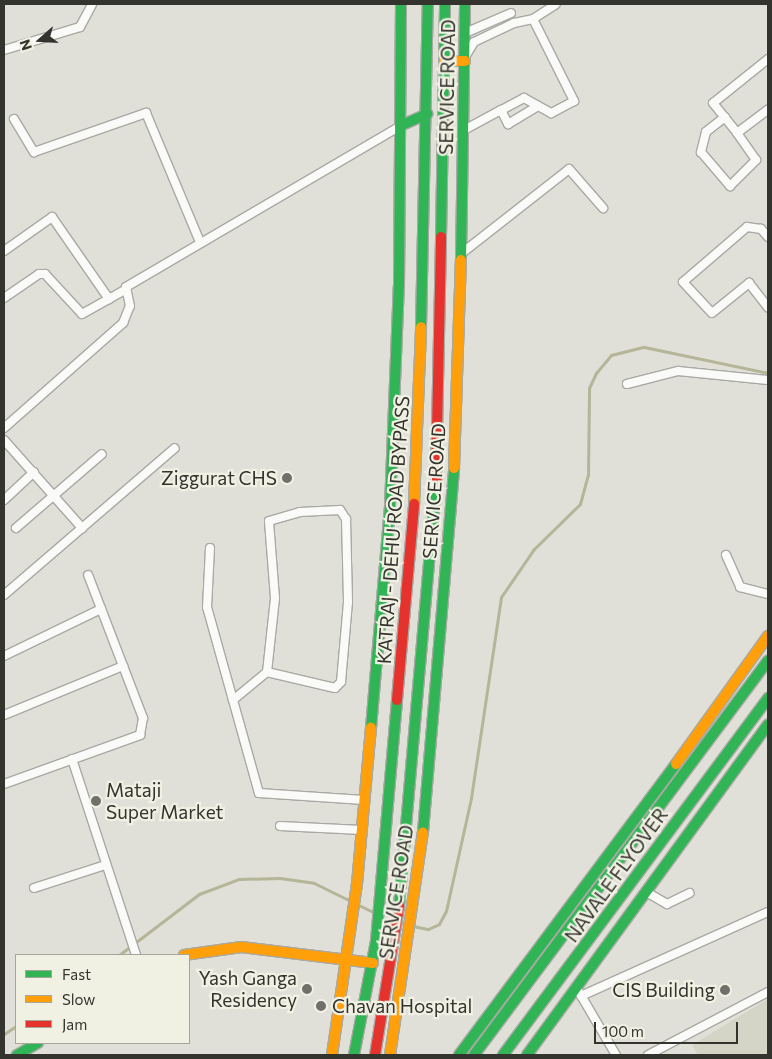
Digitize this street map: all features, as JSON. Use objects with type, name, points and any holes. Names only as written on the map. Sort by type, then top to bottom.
[{"type":"main road","points":[[332,1055],[349,960],[358,884],[396,398],[401,4]]},
{"type":"main road","name":"KATRAJ - DEHU ROAD BYPASS","points":[[354,1055],[376,941],[418,459],[428,4]]},
{"type":"main road","name":"KATRAJ - DEHU ROAD BYPASS","points":[[375,1055],[400,897],[436,481],[445,4]]},
{"type":"main road","name":"SERVICE ROAD","points":[[390,1055],[425,817],[451,522],[462,253],[465,4]]},
{"type":"main road","points":[[444,61],[465,59]]},
{"type":"main road","points":[[400,126],[427,114]]},
{"type":"main road","points":[[459,1055],[577,902],[768,636]]},
{"type":"main road","name":"NAVALE FLYOVER","points":[[474,1055],[768,660]]},
{"type":"main road","name":"NAVALE FLYOVER","points":[[503,1055],[768,698]]},
{"type":"main road","points":[[527,1055],[579,992],[768,724]]},
{"type":"main road","points":[[190,954],[236,947],[373,963]]},
{"type":"main road","points":[[389,976],[401,977]]},
{"type":"main road","points":[[17,1055],[36,1044]]},
{"type":"street","points":[[4,50],[80,27],[92,4]]},
{"type":"street","points":[[465,59],[474,42],[514,23],[533,19],[556,4]]},
{"type":"street","points":[[465,33],[511,13]]},
{"type":"street","points":[[464,130],[524,98],[551,113],[574,101],[533,19]]},
{"type":"street","points":[[725,117],[706,132],[701,152],[730,186],[756,160],[725,117],[713,103],[768,59]]},
{"type":"street","points":[[501,110],[508,124],[538,106]]},
{"type":"street","points":[[737,133],[768,110]]},
{"type":"street","points":[[14,119],[34,152],[146,113],[200,242]]},
{"type":"street","points":[[4,298],[39,274],[45,274],[82,314],[123,291],[200,242],[400,126]]},
{"type":"street","points":[[462,253],[569,169],[603,208]]},
{"type":"street","points":[[4,251],[52,217],[109,299]]},
{"type":"street","points":[[768,237],[761,229],[747,227],[683,282],[712,314],[749,283],[768,307]]},
{"type":"street","points":[[4,428],[123,323],[130,306],[123,291]]},
{"type":"street","points":[[627,384],[678,371],[768,380]]},
{"type":"street","points":[[4,440],[82,528]]},
{"type":"street","points":[[4,596],[175,448]]},
{"type":"street","points":[[16,528],[102,454]]},
{"type":"street","points":[[4,500],[34,472]]},
{"type":"street","points":[[232,700],[267,672],[275,598],[269,520],[300,512],[340,510],[346,519],[348,602],[341,682],[335,688],[267,672]]},
{"type":"street","points":[[210,548],[207,607],[259,793],[364,800]]},
{"type":"street","points":[[726,555],[740,587],[768,594]]},
{"type":"street","points":[[4,784],[140,734],[143,718],[88,576]]},
{"type":"street","points":[[4,656],[101,609]]},
{"type":"street","points":[[4,715],[123,666]]},
{"type":"street","points":[[72,759],[127,934],[136,954]]},
{"type":"street","points":[[280,826],[362,830]]},
{"type":"street","points":[[34,888],[105,865]]},
{"type":"street","points":[[648,893],[667,904],[690,893]]},
{"type":"street","points":[[616,1055],[579,992],[768,912]]},
{"type":"street","points":[[648,1055],[700,1032],[768,992]]},
{"type":"shaded area","points":[[768,999],[768,1055],[698,1055],[692,1045]]},
{"type":"waterway","points":[[399,923],[428,929],[439,924],[446,911],[471,798],[501,597],[534,549],[580,504],[588,475],[589,388],[596,373],[611,355],[644,347],[768,373]]},
{"type":"waterway","points":[[120,954],[199,894],[239,879],[280,878],[314,883],[375,913]]},
{"type":"waterway","points":[[4,1034],[15,1027]]},
{"type":"traffic: fast","points":[[371,728],[390,506],[399,286],[401,4]]},
{"type":"traffic: fast","points":[[421,327],[428,4]]},
{"type":"traffic: fast","points":[[441,237],[445,4]]},
{"type":"traffic: fast","points":[[461,260],[465,4]]},
{"type":"traffic: fast","points":[[400,126],[427,114]]},
{"type":"traffic: fast","points":[[423,832],[454,468]]},
{"type":"traffic: fast","points":[[399,906],[436,479]]},
{"type":"traffic: fast","points":[[474,1055],[768,660]]},
{"type":"traffic: fast","points":[[503,1055],[768,698]]},
{"type":"traffic: fast","points":[[354,1055],[376,941],[397,700]]},
{"type":"traffic: fast","points":[[527,1055],[768,724]]},
{"type":"traffic: fast","points":[[459,1055],[676,764]]},
{"type":"traffic: fast","points":[[17,1055],[36,1044]]},
{"type":"traffic: slow","points":[[444,61],[465,61]]},
{"type":"traffic: slow","points":[[454,468],[461,260]]},
{"type":"traffic: slow","points":[[414,504],[421,327]]},
{"type":"traffic: slow","points":[[676,764],[768,636]]},
{"type":"traffic: slow","points":[[332,1055],[357,884],[371,728]]},
{"type":"traffic: slow","points":[[390,1055],[423,832]]},
{"type":"traffic: slow","points":[[190,954],[241,947],[373,963]]},
{"type":"traffic: jam","points":[[436,479],[441,237]]},
{"type":"traffic: jam","points":[[397,700],[414,504]]},
{"type":"traffic: jam","points":[[375,1055],[399,906]]},
{"type":"place","name":"Ziggurat CHS","points":[[287,478]]},
{"type":"place","name":"Mataji Super Market","points":[[96,801]]},
{"type":"place","name":"Yash Ganga Residency","points":[[307,989]]},
{"type":"place","name":"CIS Building","points":[[725,990]]},
{"type":"place","name":"Chavan Hospital","points":[[321,1006]]}]
